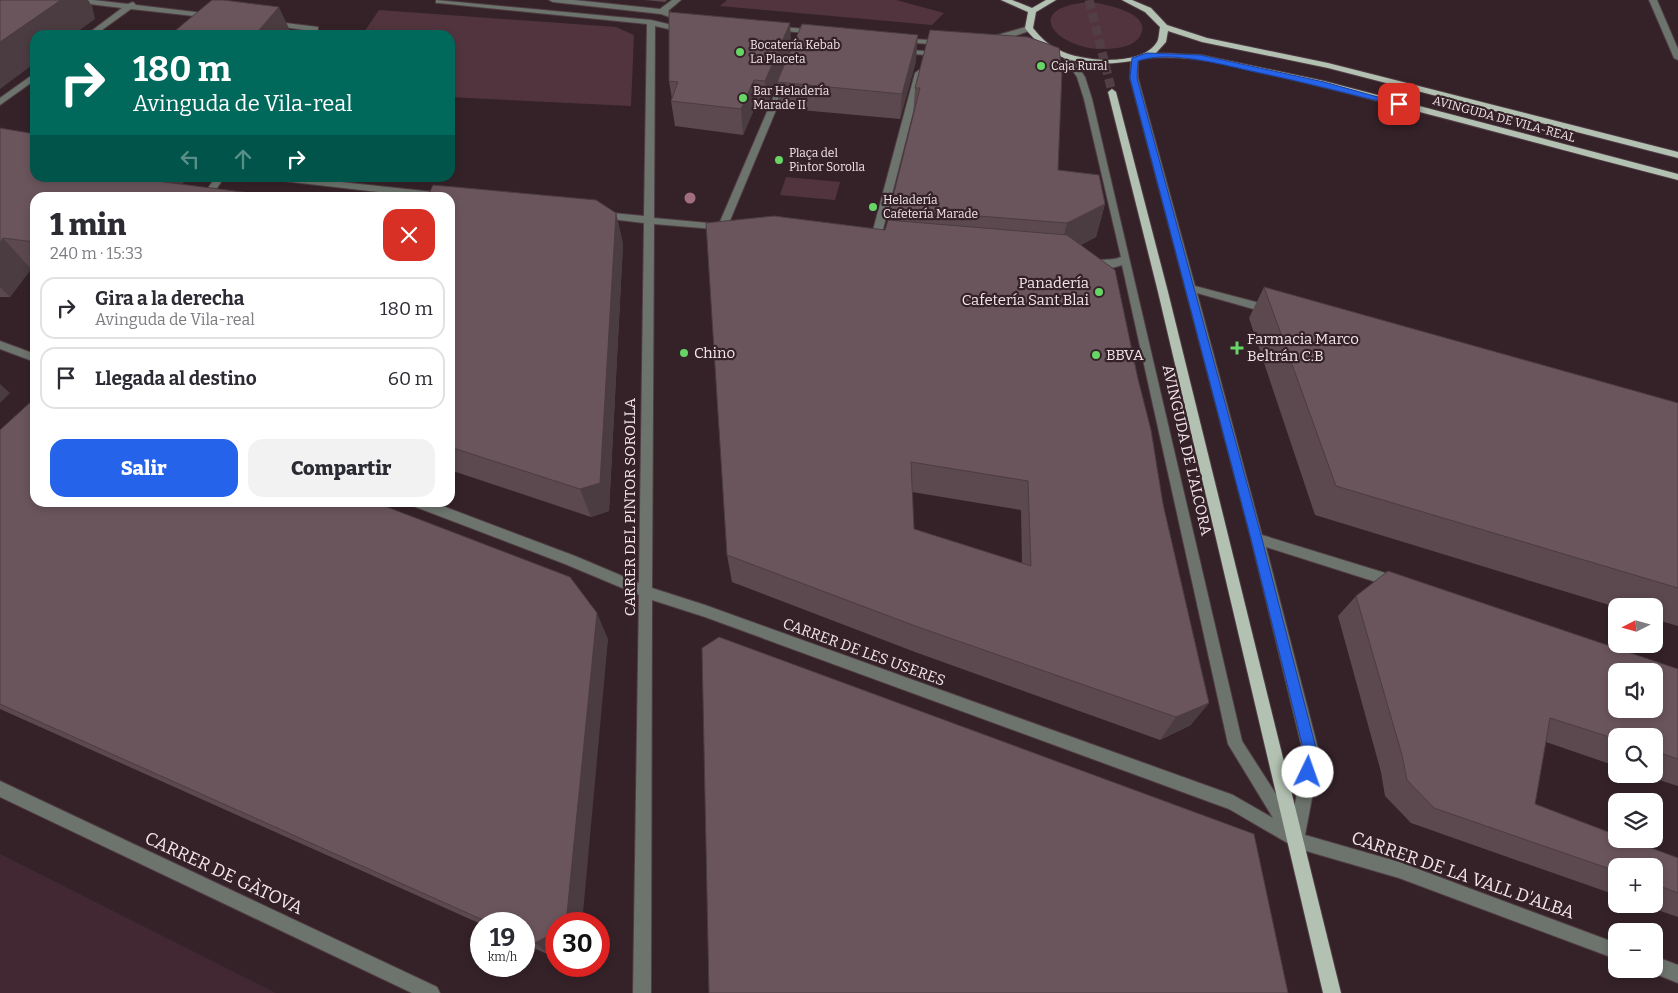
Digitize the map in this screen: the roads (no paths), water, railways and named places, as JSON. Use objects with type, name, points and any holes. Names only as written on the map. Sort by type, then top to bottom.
[{"type":"main road","points":[[1005,0],[1032,11]]},
{"type":"main road","points":[[1032,11],[1052,0]]},
{"type":"main road","points":[[1032,11],[1029,28],[1036,39],[1049,49],[1068,57],[1102,63],[1135,60],[1147,55],[1162,42],[1164,27],[1148,10],[1126,0]]},
{"type":"main road","name":"AVINGUDA DE VILA-REAL","points":[[1164,27],[1205,40],[1328,66],[1678,155]]},
{"type":"main road","name":"AVINGUDA DE VILA-REAL","points":[[1147,55],[1200,58],[1324,84],[1678,177]]},
{"type":"main road","name":"AVINGUDA DE L'ALCORA","points":[[1112,92],[1163,292],[1332,993]]},
{"type":"street","points":[[73,0],[217,17]]},
{"type":"street","points":[[97,30],[129,6],[141,0]]},
{"type":"street","points":[[439,1],[651,22],[682,19],[662,12],[553,0]]},
{"type":"street","points":[[662,12],[677,0]]},
{"type":"street","points":[[1652,0],[1678,58]]},
{"type":"street","points":[[651,22],[672,30],[698,32]]},
{"type":"street","name":"CARRER DEL PINTOR SOROLLA","points":[[642,993],[651,22]]},
{"type":"street","points":[[266,23],[303,30]]},
{"type":"street","points":[[770,27],[829,33]]},
{"type":"street","points":[[985,39],[1009,35],[1029,28]]},
{"type":"street","points":[[888,39],[927,43],[953,42]]},
{"type":"street","points":[[1040,50],[1049,49]]},
{"type":"street","points":[[886,50],[924,54],[952,54]]},
{"type":"street","points":[[888,247],[869,245],[924,54]]},
{"type":"street","name":"AVINGUDA DE L'ALCORA","points":[[1068,57],[1080,77],[1088,99],[1235,744],[1296,840]]},
{"type":"street","name":"AVINGUDA DE L'ALCORA","points":[[1135,60],[1134,78],[1257,539],[1312,756],[1296,840]]},
{"type":"street","points":[[590,214],[727,229],[790,66]]},
{"type":"street","points":[[0,102],[30,80]]},
{"type":"street","points":[[318,182],[408,192]]},
{"type":"street","points":[[1082,263],[1115,264],[1126,259]]},
{"type":"street","points":[[1190,288],[1286,314]]},
{"type":"street","points":[[0,345],[30,356]]},
{"type":"street","name":"CARRER DE LES USERES","points":[[430,507],[570,560],[646,592],[705,611],[1233,804],[1296,840]]},
{"type":"street","points":[[1257,539],[1406,585]]},
{"type":"street","name":"CARRER DE GÀTOVA","points":[[7,792],[431,993]]},
{"type":"street","name":"CARRER DE LA VALL D'ALBA","points":[[1296,840],[1399,870],[1608,948]]},
{"type":"street","points":[[1663,968],[1678,974]]},
{"type":"tunnel","points":[[1089,0],[1112,92]]},
{"type":"place","name":"Bocatería Kebab La Placeta","points":[[740,52]]},
{"type":"place","name":"Caja Rural","points":[[1041,66]]},
{"type":"place","name":"Bar Heladería Marade II","points":[[743,98]]},
{"type":"place","name":"Plaça del Pintor Sorolla","points":[[779,160]]},
{"type":"place","name":"Heladería Cafetería Marade","points":[[873,207]]},
{"type":"place","name":"Panadería Cafetería Sant Blai","points":[[1099,292]]},
{"type":"place","name":"Farmacia Marco Beltrán C.B","points":[[1237,348]]},
{"type":"place","name":"Chino","points":[[684,353]]},
{"type":"place","name":"BBVA","points":[[1096,355]]}]
